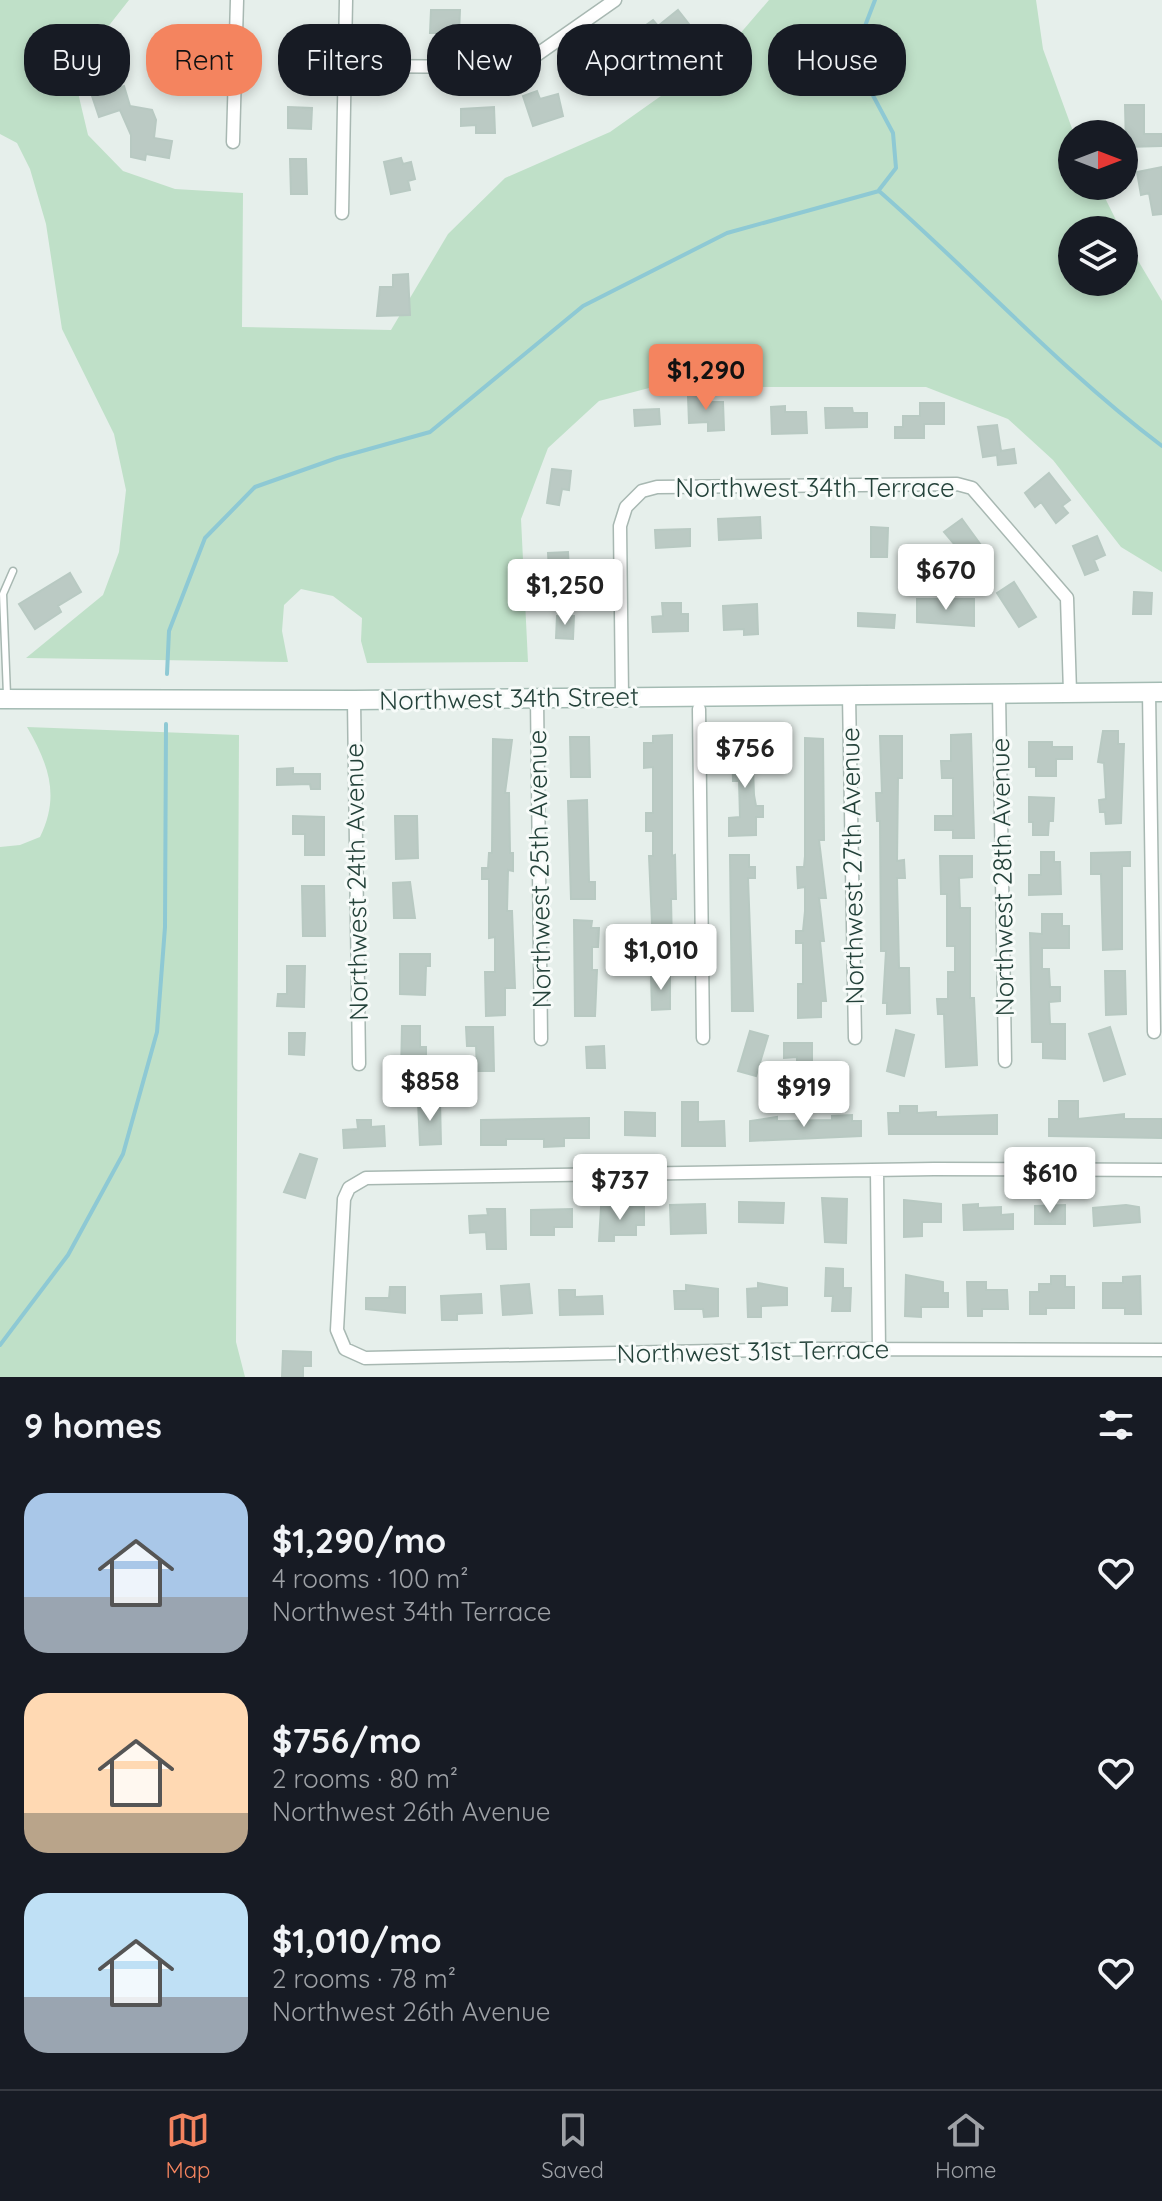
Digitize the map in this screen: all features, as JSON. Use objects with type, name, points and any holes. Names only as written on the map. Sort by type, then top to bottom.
[{"type":"main road","name":"Northwest 34th Street","points":[[4,699],[354,700],[1155,692]]},
{"type":"street","points":[[233,142],[237,0]]},
{"type":"street","points":[[346,0],[346,24]]},
{"type":"street","points":[[411,66],[514,67],[525,63],[615,0]]},
{"type":"street","points":[[342,213],[344,96]]},
{"type":"street","name":"Northwest 34th Terrace","points":[[622,697],[620,526],[626,507],[642,491],[657,487],[957,484],[972,488],[1016,535],[1067,598],[1070,692]]},
{"type":"street","points":[[1154,1032],[1155,692]]},
{"type":"street","name":"Northwest 28th Avenue","points":[[999,693],[1005,1061]]},
{"type":"street","name":"Northwest 27th Avenue","points":[[849,695],[855,1038]]},
{"type":"street","name":"Northwest 25th Avenue","points":[[537,698],[541,1039]]},
{"type":"street","name":"Northwest 24th Avenue","points":[[354,700],[359,1064]]},
{"type":"street","points":[[699,709],[703,1038]]},
{"type":"street","points":[[879,1349],[877,1171],[1162,1170]]},
{"type":"street","name":"Northwest 31st Terrace","points":[[877,1171],[366,1178],[355,1183],[344,1199],[337,1330],[345,1349],[365,1358],[879,1349],[1162,1350]]},
{"type":"lane","points":[[4,699],[3,594],[13,571]]},
{"type":"green space","points":[[0,0],[129,0],[110,24],[24,24],[24,96],[79,96],[88,135],[123,171],[175,189],[243,193],[242,327],[391,330],[448,234],[505,178],[610,132],[661,96],[752,96],[752,24],[748,24],[769,0],[1036,0],[1043,49],[1069,120],[1058,120],[1058,200],[1106,200],[1114,216],[1058,216],[1058,296],[1138,296],[1138,261],[1162,301],[1162,572],[1121,547],[1053,460],[1008,419],[926,387],[653,387],[599,401],[548,448],[521,519],[528,662],[367,663],[361,641],[362,618],[333,596],[301,589],[284,605],[282,631],[288,662],[26,658],[103,595],[119,552],[126,490],[114,434],[62,329],[46,224],[30,169],[17,143],[0,134]]},
{"type":"green space","points":[[27,727],[239,735],[236,1342],[245,1377],[0,1377],[0,847],[20,845],[40,837],[50,808],[46,768]]},
{"type":"building","points":[[431,10],[460,10],[459,24],[430,24]]},
{"type":"building","points":[[678,10],[689,24],[660,24]]},
{"type":"building","points":[[557,94],[563,116],[533,126],[523,96],[539,96],[540,99]]},
{"type":"building","points":[[92,96],[127,96],[130,106],[152,110],[156,120],[154,138],[172,141],[169,158],[146,154],[145,160],[131,157],[131,135],[120,110],[99,117]]},
{"type":"building","points":[[1125,105],[1144,105],[1144,134],[1162,134],[1162,146],[1138,147],[1138,120],[1125,120]]},
{"type":"building","points":[[288,107],[312,108],[311,129],[288,128]]},
{"type":"building","points":[[494,107],[495,133],[476,133],[476,125],[461,126],[461,109]]},
{"type":"building","points":[[401,158],[403,164],[411,162],[415,179],[408,181],[410,190],[391,194],[384,162]]},
{"type":"building","points":[[290,159],[306,159],[307,194],[291,194]]},
{"type":"building","points":[[1162,167],[1162,214],[1153,215],[1149,193],[1141,195],[1138,172]]},
{"type":"building","points":[[408,274],[410,315],[377,316],[380,287],[393,287],[393,275]]},
{"type":"building","points":[[688,396],[708,396],[708,402],[723,402],[724,430],[708,431],[708,422],[689,423]]},
{"type":"building","points":[[920,403],[944,403],[944,424],[924,424],[924,438],[895,438],[895,427],[903,427],[903,416],[920,416]]},
{"type":"building","points":[[785,406],[785,412],[806,412],[807,433],[772,434],[771,407]]},
{"type":"building","points":[[825,408],[852,408],[853,413],[867,413],[867,427],[826,428]]},
{"type":"building","points":[[659,409],[660,424],[635,426],[634,410]]},
{"type":"building","points":[[997,425],[1001,451],[1014,449],[1016,463],[998,465],[997,455],[983,457],[978,427]]},
{"type":"building","points":[[552,469],[571,471],[569,490],[562,489],[559,505],[547,503]]},
{"type":"building","points":[[1049,473],[1070,500],[1062,506],[1068,513],[1056,523],[1041,502],[1035,507],[1025,493]]},
{"type":"building","points":[[760,517],[761,538],[719,540],[718,519]]},
{"type":"building","points":[[962,519],[986,552],[982,555],[986,561],[975,569],[944,532]]},
{"type":"building","points":[[871,527],[888,528],[887,557],[871,557]]},
{"type":"building","points":[[690,529],[690,546],[656,548],[655,530]]},
{"type":"building","points":[[1097,536],[1105,555],[1094,560],[1098,570],[1085,575],[1073,546]]},
{"type":"building","points":[[568,552],[570,589],[550,590],[548,553]]},
{"type":"building","points":[[70,573],[81,592],[58,606],[61,612],[35,629],[19,604]]},
{"type":"building","points":[[1014,582],[1036,617],[1019,627],[997,593]]},
{"type":"building","points":[[1134,592],[1152,593],[1151,614],[1133,614]]},
{"type":"building","points":[[917,599],[974,599],[974,626],[917,622]]},
{"type":"building","points":[[662,603],[681,603],[681,614],[688,614],[688,631],[653,632],[652,617],[663,616]]},
{"type":"building","points":[[757,604],[758,634],[744,635],[744,629],[724,630],[723,606]]},
{"type":"building","points":[[858,613],[895,615],[894,628],[858,626]]},
{"type":"building","points":[[557,616],[574,616],[573,639],[556,638]]},
{"type":"building","points":[[1103,731],[1118,731],[1118,744],[1124,744],[1121,823],[1106,824],[1105,812],[1100,812],[1099,800],[1106,799],[1104,763],[1098,762]]},
{"type":"building","points":[[971,734],[974,838],[953,838],[953,830],[935,830],[935,816],[953,816],[953,778],[942,778],[941,761],[951,761],[951,735]]},
{"type":"building","points":[[672,735],[672,856],[675,855],[676,899],[671,899],[672,945],[653,946],[649,856],[653,856],[653,831],[646,831],[646,813],[653,813],[653,767],[644,768],[644,743],[653,743],[653,736]]},
{"type":"building","points":[[880,736],[902,736],[897,861],[904,860],[905,878],[897,878],[899,968],[909,968],[910,1013],[887,1014],[887,1003],[883,1003],[886,951],[881,951],[880,821],[877,821],[876,793],[882,793]]},
{"type":"building","points":[[570,737],[589,737],[590,777],[571,777]]},
{"type":"building","points":[[805,738],[823,739],[824,840],[819,840],[826,898],[819,898],[826,1001],[821,1001],[821,1017],[798,1018],[798,984],[803,984],[803,943],[796,943],[796,931],[803,931],[805,887],[798,888],[797,867],[804,867],[805,856]]},
{"type":"building","points":[[493,739],[512,740],[505,793],[509,793],[510,853],[513,853],[513,871],[508,870],[507,911],[512,911],[515,988],[505,988],[505,1015],[486,1016],[485,972],[495,972],[495,937],[489,938],[489,879],[482,879],[482,868],[488,868],[489,853],[492,853]]},
{"type":"building","points":[[732,739],[752,739],[754,795],[756,806],[763,806],[763,817],[756,817],[756,835],[729,836],[729,818],[740,817],[739,781],[733,781]]},
{"type":"building","points":[[1029,742],[1052,742],[1052,747],[1072,747],[1072,759],[1056,759],[1056,776],[1036,776],[1036,767],[1029,767]]},
{"type":"building","points":[[293,768],[293,774],[320,774],[320,789],[311,789],[310,784],[277,785],[277,769]]},
{"type":"building","points":[[1029,797],[1054,798],[1053,821],[1049,821],[1048,835],[1033,835],[1033,822],[1029,822]]},
{"type":"building","points":[[587,800],[589,882],[595,882],[595,899],[571,899],[568,801]]},
{"type":"building","points":[[293,816],[324,817],[324,855],[305,855],[305,834],[293,834]]},
{"type":"building","points":[[395,816],[417,816],[418,858],[396,859]]},
{"type":"building","points":[[1041,852],[1054,852],[1054,862],[1060,862],[1061,894],[1029,895],[1029,875],[1041,875]]},
{"type":"building","points":[[1130,852],[1130,866],[1122,866],[1122,949],[1103,950],[1101,874],[1091,874],[1091,853]]},
{"type":"building","points":[[730,855],[749,855],[749,867],[755,867],[755,878],[748,878],[753,1011],[732,1011]]},
{"type":"building","points":[[940,856],[972,856],[972,877],[959,878],[960,908],[970,908],[970,998],[974,998],[977,1065],[946,1067],[944,1014],[938,1014],[937,999],[948,999],[948,972],[955,972],[955,946],[947,946],[947,894],[941,894]]},
{"type":"building","points":[[410,882],[415,918],[394,918],[393,883]]},
{"type":"building","points":[[302,886],[324,886],[325,936],[303,936]]},
{"type":"building","points":[[1042,914],[1062,914],[1062,926],[1069,926],[1069,948],[1042,948],[1042,969],[1049,969],[1050,987],[1060,987],[1060,1001],[1049,1002],[1050,1024],[1065,1024],[1065,1059],[1043,1058],[1043,1042],[1032,1042],[1030,933],[1042,934]]},
{"type":"building","points":[[574,920],[592,921],[591,928],[599,928],[598,947],[592,947],[592,970],[597,970],[595,1016],[575,1016]]},
{"type":"building","points":[[400,954],[430,954],[430,966],[426,966],[425,995],[400,994]]},
{"type":"building","points":[[287,966],[305,966],[304,1007],[277,1006],[278,994],[287,994]]},
{"type":"building","points":[[1105,971],[1125,971],[1126,1014],[1106,1015]]},
{"type":"building","points":[[651,975],[670,975],[670,1009],[652,1010]]},
{"type":"building","points":[[402,1026],[420,1026],[420,1047],[426,1047],[426,1057],[421,1057],[420,1075],[401,1075]]},
{"type":"building","points":[[466,1027],[493,1027],[494,1071],[477,1071],[476,1046],[467,1046]]},
{"type":"building","points":[[1110,1027],[1125,1074],[1104,1081],[1089,1034]]},
{"type":"building","points":[[896,1030],[914,1035],[904,1076],[887,1071]]},
{"type":"building","points":[[750,1031],[768,1036],[756,1076],[738,1071]]},
{"type":"building","points":[[289,1033],[305,1033],[304,1055],[289,1054]]},
{"type":"building","points":[[784,1043],[812,1043],[812,1063],[822,1063],[823,1084],[810,1084],[810,1078],[797,1078],[797,1057],[784,1058]]},
{"type":"building","points":[[604,1046],[605,1068],[587,1068],[586,1047]]},
{"type":"building","points":[[440,1101],[441,1144],[420,1145],[418,1102]]},
{"type":"building","points":[[1059,1101],[1078,1101],[1078,1119],[1124,1114],[1124,1119],[1162,1119],[1162,1138],[1049,1136],[1049,1119],[1059,1119]]},
{"type":"building","points":[[682,1102],[698,1102],[698,1122],[724,1121],[725,1146],[682,1146]]},
{"type":"building","points":[[900,1106],[917,1106],[917,1113],[936,1112],[936,1117],[997,1115],[997,1134],[889,1134],[888,1113],[900,1113]]},
{"type":"building","points":[[625,1112],[655,1113],[655,1136],[625,1135]]},
{"type":"building","points":[[852,1115],[852,1121],[861,1121],[861,1136],[750,1141],[750,1121],[777,1117],[777,1121],[832,1120],[832,1116]]},
{"type":"building","points":[[589,1118],[589,1138],[564,1138],[564,1146],[544,1147],[544,1139],[506,1139],[506,1145],[481,1145],[481,1120]]},
{"type":"building","points":[[357,1120],[371,1120],[371,1127],[384,1126],[385,1146],[344,1148],[343,1130],[358,1129]]},
{"type":"building","points":[[300,1154],[317,1159],[305,1198],[284,1192]]},
{"type":"building","points":[[822,1198],[847,1199],[846,1243],[825,1242]]},
{"type":"building","points":[[904,1200],[941,1204],[941,1222],[922,1222],[922,1236],[904,1237]]},
{"type":"building","points":[[739,1202],[784,1203],[783,1223],[739,1222]]},
{"type":"building","points":[[705,1204],[706,1233],[671,1234],[670,1205]]},
{"type":"building","points":[[978,1204],[978,1208],[1001,1207],[1001,1215],[1013,1214],[1013,1229],[964,1230],[963,1205]]},
{"type":"building","points":[[1065,1205],[1065,1224],[1035,1224],[1035,1206]]},
{"type":"building","points":[[601,1207],[644,1207],[644,1225],[636,1225],[636,1235],[614,1235],[614,1241],[599,1241]]},
{"type":"building","points":[[1139,1207],[1140,1222],[1094,1226],[1093,1208]]},
{"type":"building","points":[[487,1209],[505,1209],[506,1249],[487,1249],[486,1232],[470,1233],[469,1216],[488,1215]]},
{"type":"building","points":[[572,1209],[572,1227],[554,1227],[554,1235],[531,1235],[531,1210]]},
{"type":"building","points":[[826,1268],[843,1269],[843,1288],[851,1288],[850,1311],[832,1311],[833,1296],[825,1296]]},
{"type":"building","points":[[906,1275],[943,1282],[943,1293],[948,1293],[948,1307],[921,1307],[921,1317],[905,1316]]},
{"type":"building","points":[[1051,1276],[1065,1276],[1065,1287],[1074,1287],[1074,1308],[1046,1308],[1046,1314],[1030,1314],[1030,1292],[1039,1292],[1039,1284],[1051,1284]]},
{"type":"building","points":[[1140,1276],[1141,1314],[1125,1314],[1125,1308],[1103,1308],[1103,1283],[1123,1283],[1123,1277]]},
{"type":"building","points":[[967,1282],[986,1282],[986,1290],[1007,1290],[1008,1309],[982,1309],[982,1316],[968,1316]]},
{"type":"building","points":[[758,1283],[787,1288],[787,1305],[761,1306],[761,1317],[748,1317],[747,1289],[758,1288]]},
{"type":"building","points":[[529,1284],[532,1313],[503,1315],[501,1286]]},
{"type":"building","points":[[686,1285],[718,1289],[718,1316],[704,1317],[703,1309],[675,1309],[674,1291],[686,1291]]},
{"type":"building","points":[[390,1287],[405,1287],[405,1313],[366,1309],[366,1298],[389,1298]]},
{"type":"building","points":[[559,1290],[575,1290],[575,1297],[602,1296],[603,1314],[560,1315]]},
{"type":"building","points":[[481,1294],[482,1313],[457,1314],[457,1320],[442,1320],[441,1296]]},
{"type":"building","points":[[283,1351],[311,1352],[311,1366],[303,1366],[303,1377],[282,1377]]},
{"type":"waterway","points":[[875,0],[860,39],[869,88],[893,133],[896,168],[879,190]]},
{"type":"waterway","points":[[167,674],[169,631],[205,538],[255,487],[337,458],[430,432],[583,306],[727,233],[879,191],[1053,354],[1162,446]]},
{"type":"waterway","points":[[0,1345],[68,1255],[123,1154],[157,1032],[165,927],[166,724]]}]
